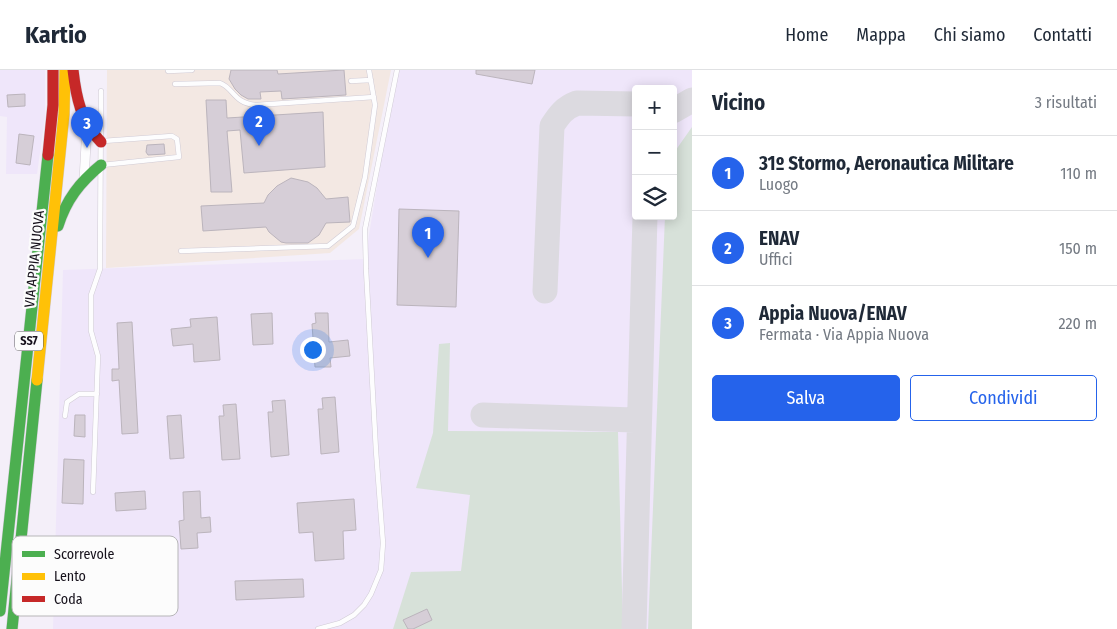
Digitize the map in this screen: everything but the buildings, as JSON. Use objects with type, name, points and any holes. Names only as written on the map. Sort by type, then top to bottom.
[{"type":"main road","name":"VIA APPIA NUOVA","points":[[0,611],[53,105],[53,70]]},
{"type":"main road","name":"VIA APPIA NUOVA","points":[[20,536],[64,114],[65,70]]},
{"type":"main road","points":[[73,70],[78,105],[94,136],[101,142]]},
{"type":"main road","points":[[48,266],[63,212],[70,196],[101,165]]},
{"type":"main road","name":"VIA APPIA NUOVA","points":[[12,616],[12,629]]},
{"type":"street","points":[[84,180],[87,122]]},
{"type":"lane","points":[[168,72],[192,70]]},
{"type":"lane","points":[[181,251],[328,246],[353,226],[366,177],[375,105],[369,70]]},
{"type":"lane","points":[[318,629],[340,623],[354,615],[371,594],[381,570],[383,543],[376,451],[365,228],[397,70]]},
{"type":"lane","points":[[351,81],[371,80]]},
{"type":"lane","points":[[175,84],[220,83],[226,85],[231,93],[246,105],[256,106],[374,96]]},
{"type":"lane","points":[[93,492],[98,356],[91,331],[91,295],[100,269],[101,91]]},
{"type":"lane","points":[[101,142],[172,136],[177,139],[179,158],[101,165]]},
{"type":"lane","points":[[65,416],[67,402],[79,394],[97,394]]},
{"type":"shaded area","points":[[0,70],[45,70],[45,117],[37,174],[6,174],[7,117],[0,116]]},
{"type":"shaded area","points":[[107,70],[391,70],[359,229],[330,253],[106,268]]},
{"type":"shaded area","points":[[396,70],[692,70],[692,629],[53,629],[53,616],[178,616],[178,536],[56,536],[63,270],[365,259]]},
{"type":"shaded area","points":[[692,127],[692,629],[648,629],[665,220],[677,220],[677,148]]},
{"type":"shaded area","points":[[450,343],[448,431],[618,432],[623,629],[393,629],[411,572],[461,571],[470,495],[416,488],[433,433],[439,344]]},
{"type":"taxiway","points":[[677,109],[692,100]]},
{"type":"taxiway","points":[[545,291],[552,126],[562,112],[577,103],[632,104]]},
{"type":"taxiway","points":[[634,629],[645,220]]},
{"type":"taxiway","points":[[483,415],[634,420],[639,428]]},
{"type":"traffic: fast","points":[[0,611],[48,155]]},
{"type":"traffic: fast","points":[[58,226],[65,208],[75,192],[101,165]]},
{"type":"traffic: fast","points":[[21,536],[37,380]]},
{"type":"traffic: fast","points":[[12,629],[13,616]]},
{"type":"traffic: slow","points":[[37,380],[64,114],[65,70]]},
{"type":"traffic: jam","points":[[48,155],[53,105],[53,70]]},
{"type":"traffic: jam","points":[[73,70],[76,90],[84,118],[101,142]]},
{"type":"place","name":"ENAV","points":[[259,146]]},
{"type":"place","name":"Appia Nuova/ENAV","points":[[87,148]]},
{"type":"place","name":"31º Stormo, Aeronautica Militare","points":[[428,258]]}]
